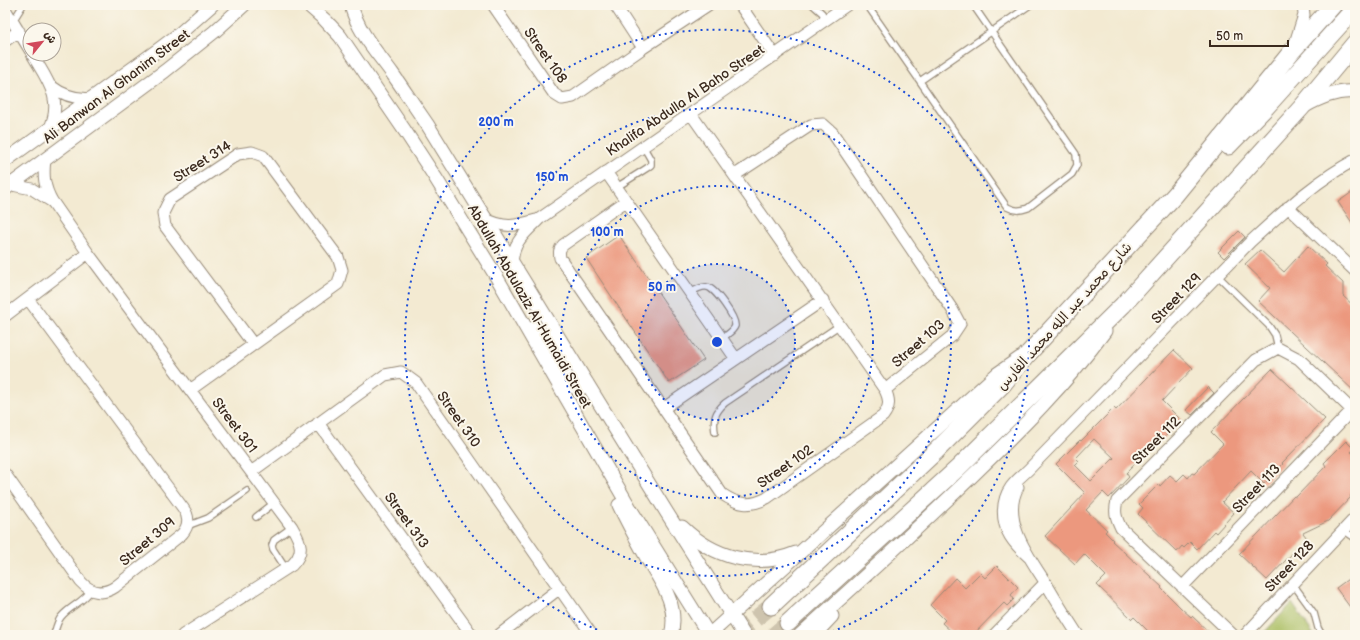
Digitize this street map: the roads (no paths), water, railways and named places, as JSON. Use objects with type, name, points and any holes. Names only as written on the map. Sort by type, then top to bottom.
[{"type":"main road","name":"شارع محمد عبد الله محمد الفارس","points":[[771,606],[987,401],[1027,355],[1175,194],[1293,50],[1333,5]]},
{"type":"main road","points":[[1175,194],[1239,135],[1355,8]]},
{"type":"main road","name":"شارع محمد عبد الله محمد الفارس","points":[[788,623],[958,468],[1123,305],[1301,108],[1355,43]]},
{"type":"street","name":"Ali Banwan Al Ghanim Street","points":[[5,161],[178,35],[212,5]]},
{"type":"street","name":"Ali Banwan Al Ghanim Street","points":[[8,187],[171,67],[244,5]]},
{"type":"street","name":"Abdullah Abdulaziz Al-Humaidi Street","points":[[308,5],[340,36],[410,138],[496,276],[631,510],[709,635]]},
{"type":"street","name":"Abdullah Abdulaziz Al-Humaidi Street","points":[[351,5],[363,34],[427,124],[744,635]]},
{"type":"street","name":"Street 108","points":[[493,5],[554,94],[562,99],[573,97],[708,5]]},
{"type":"street","points":[[615,5],[643,48]]},
{"type":"street","points":[[740,5],[775,56]]},
{"type":"street","name":"Khalifa Abdulla Al Baho Street","points":[[512,262],[515,247],[518,241],[539,219],[847,5]]},
{"type":"street","points":[[1293,50],[1304,15],[1303,5]]},
{"type":"street","points":[[5,9],[22,36]]},
{"type":"street","points":[[5,41],[19,31]]},
{"type":"street","points":[[37,62],[54,93],[56,108],[55,116],[49,130]]},
{"type":"street","points":[[51,86],[57,91],[70,97],[85,99],[93,98]]},
{"type":"street","points":[[1301,108],[1329,96],[1345,92],[1355,92]]},
{"type":"street","name":"Street 103","points":[[691,114],[885,390],[952,336],[960,324],[948,303],[832,132],[823,124],[811,125],[735,175]]},
{"type":"street","name":"Street 314","points":[[190,390],[252,344],[338,284],[342,270],[338,257],[263,156],[252,152],[238,154],[170,199],[163,213],[165,226],[252,344]]},
{"type":"street","name":"Street 301","points":[[45,160],[44,178],[48,194],[52,201],[88,253],[298,536],[300,549],[296,561],[286,569],[183,635]]},
{"type":"street","name":"Street 129","points":[[1078,635],[1029,557],[1015,543],[1007,531],[1004,509],[1005,501],[1011,487],[1250,242],[1288,207],[1329,175],[1355,160]]},
{"type":"street","points":[[606,172],[736,359]]},
{"type":"street","name":"Street 301","points":[[8,187],[32,189],[52,201]]},
{"type":"street","name":"Street 102","points":[[626,201],[563,245],[559,253],[560,258],[722,494],[730,500],[749,504],[767,498],[883,416],[888,409],[889,403],[885,390]]},
{"type":"street","points":[[1288,207],[1353,267]]},
{"type":"street","name":"Khalifa Abdulla Al Baho Street","points":[[484,218],[499,225],[513,226],[539,219]]},
{"type":"street","points":[[5,316],[88,253]]},
{"type":"street","points":[[496,276],[525,313],[572,385],[576,388],[581,388],[587,384]]},
{"type":"street","name":"Street 309","points":[[28,299],[184,508],[188,516],[187,526],[182,534],[110,590],[97,592],[91,590]]},
{"type":"street","points":[[664,408],[823,300]]},
{"type":"street","points":[[800,635],[964,484],[1048,401],[1088,354],[1123,305]]},
{"type":"street","points":[[1278,348],[1299,359],[1354,412]]},
{"type":"street","name":"Street 112","points":[[1233,635],[1121,528],[1116,519],[1114,510],[1117,501],[1256,360],[1278,348]]},
{"type":"street","points":[[709,635],[996,374],[1027,355]]},
{"type":"street","name":"Street 310","points":[[251,472],[385,375],[401,372],[416,383],[592,635]]},
{"type":"street","name":"Street 113","points":[[1182,587],[1354,412]]},
{"type":"street","name":"Street 313","points":[[318,423],[472,635]]},
{"type":"street","points":[[600,457],[616,499],[670,598],[673,615],[672,635]]},
{"type":"street","points":[[5,474],[81,582],[91,590]]},
{"type":"street","points":[[667,513],[691,536],[701,543],[711,549],[733,557],[750,560],[768,560],[791,555],[801,550]]},
{"type":"street","name":"Street 128","points":[[1245,635],[1355,518]]},
{"type":"street","points":[[994,635],[1045,583]]},
{"type":"street","points":[[814,635],[836,611],[856,585]]},
{"type":"street","points":[[499,635],[560,588]]},
{"type":"lane","points":[[12,21],[23,5]]},
{"type":"lane","points":[[813,5],[822,13],[826,20]]},
{"type":"lane","points":[[867,5],[1007,207],[1014,211],[1021,211],[1028,208],[1072,174],[1077,165],[1076,154],[973,5]]},
{"type":"lane","points":[[920,81],[1030,5]]},
{"type":"lane","points":[[616,187],[651,165],[652,160],[643,146]]},
{"type":"lane","points":[[1218,276],[1269,326],[1274,335],[1278,348]]},
{"type":"lane","points":[[690,293],[702,287],[710,288],[716,292],[733,317],[735,324],[732,331],[721,338]]},
{"type":"lane","points":[[715,432],[714,418],[716,412],[725,403],[840,325]]},
{"type":"lane","points":[[187,526],[208,518],[247,491]]},
{"type":"lane","points":[[256,517],[274,504]]},
{"type":"lane","points":[[286,569],[272,545],[274,540],[292,527]]},
{"type":"lane","points":[[1344,530],[1355,538]]},
{"type":"lane","points":[[1293,584],[1314,613],[1318,628],[1322,635]]},
{"type":"lane","points":[[54,635],[57,623],[62,616],[67,610],[87,596],[91,590]]},
{"type":"tunnel","points":[[736,635],[771,606]]},
{"type":"tunnel","points":[[774,635],[788,623]]}]
